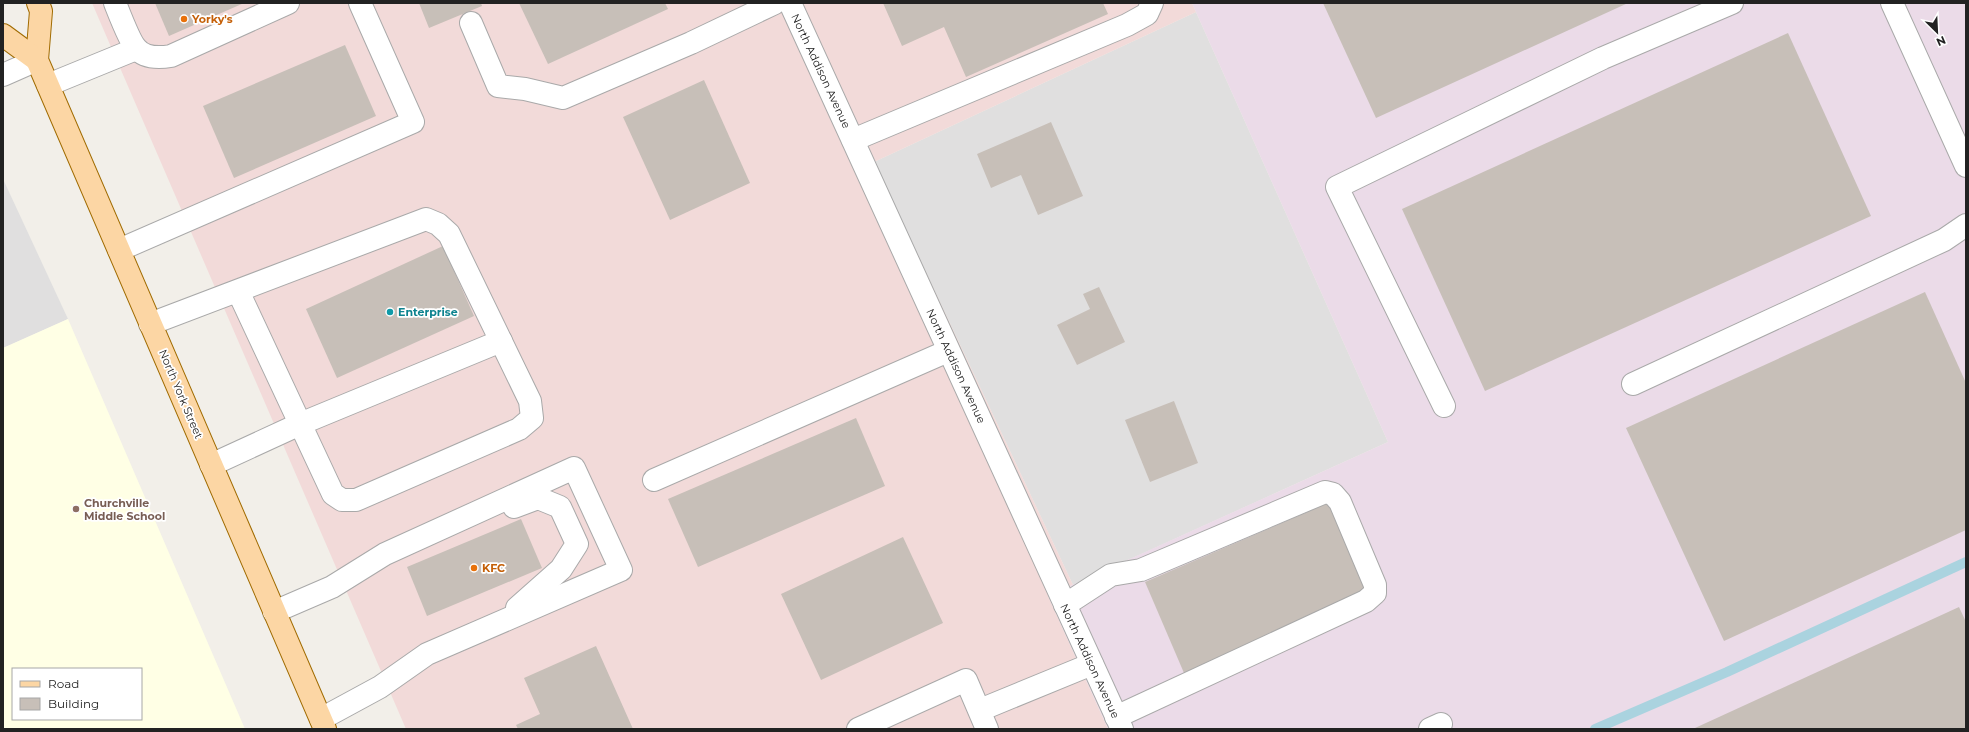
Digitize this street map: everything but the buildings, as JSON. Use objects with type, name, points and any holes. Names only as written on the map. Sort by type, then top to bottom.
[{"type":"main road","name":"North York Street","points":[[38,3],[42,11],[37,60],[323,724]]},
{"type":"main road","name":"North York Street","points":[[3,35],[37,60]]},
{"type":"street","points":[[115,3],[136,49],[151,57],[171,56],[288,3]]},
{"type":"street","points":[[119,250],[413,122],[360,3]]},
{"type":"street","points":[[471,23],[498,86],[563,98],[691,43],[775,3]]},
{"type":"street","name":"North Addison Avenue","points":[[790,3],[1119,723]]},
{"type":"street","points":[[852,140],[1128,25],[1147,14],[1152,3]]},
{"type":"street","points":[[1444,406],[1337,187],[1604,58],[1732,3]]},
{"type":"street","points":[[1892,3],[1966,166]]},
{"type":"street","points":[[48,85],[136,49]]},
{"type":"street","points":[[3,75],[37,60]]},
{"type":"street","points":[[150,324],[426,219],[438,224],[449,234],[530,401],[532,418],[519,429],[356,500],[342,500],[333,494],[238,291]]},
{"type":"street","points":[[1633,384],[1944,240],[1966,225]]},
{"type":"street","points":[[211,465],[300,424],[501,341]]},
{"type":"street","points":[[654,480],[948,351]]},
{"type":"street","points":[[274,612],[332,587],[385,554],[574,468],[621,570],[427,654],[323,724]]},
{"type":"street","points":[[1065,606],[1111,575],[1141,570],[1325,492],[1333,494],[1340,502],[1375,585],[1375,593],[1366,601],[1119,723]]},
{"type":"street","points":[[385,554],[538,498],[560,507],[577,544],[561,569],[503,621]]},
{"type":"street","points":[[858,729],[966,680],[984,719],[1092,664]]},
{"type":"shaded area","points":[[92,3],[1192,3],[1196,12],[874,162],[1073,585],[1048,596],[1108,729],[406,729]]},
{"type":"shaded area","points":[[1192,3],[1966,3],[1966,729],[1108,729],[1048,596],[1388,442]]},
{"type":"shaded area","points":[[1196,12],[1388,442],[1073,585],[874,162]]},
{"type":"shaded area","points":[[3,179],[68,319],[3,348]]},
{"type":"shaded area","name":"Churchville Middle School","points":[[68,319],[245,729],[3,729],[3,348]]},
{"type":"waterway","points":[[1595,729],[1727,672],[1966,562]]},
{"type":"place","name":"Yorky's","points":[[184,19]]},
{"type":"place","name":"Enterprise","points":[[390,312]]},
{"type":"place","name":"Churchville Middle School","points":[[76,509]]},
{"type":"place","name":"KFC","points":[[474,568]]}]
